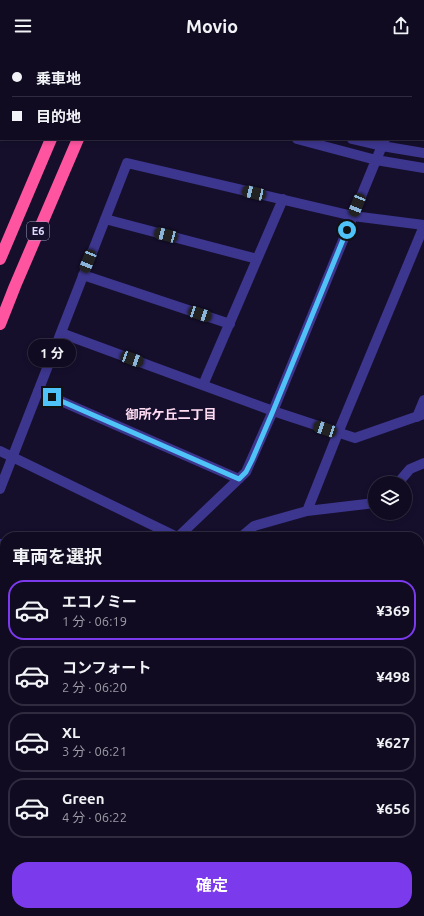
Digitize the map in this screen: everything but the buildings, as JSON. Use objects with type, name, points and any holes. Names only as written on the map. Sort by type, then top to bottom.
[{"type":"highway","name":"E6","points":[[0,259],[51,140]]},
{"type":"highway","name":"E6","points":[[0,324],[78,140]]},
{"type":"street","points":[[301,140],[376,160],[424,168]]},
{"type":"street","points":[[362,140],[383,142],[424,153]]},
{"type":"street","points":[[183,532],[246,472],[273,411],[383,142]]},
{"type":"street","points":[[0,489],[126,163],[353,216],[424,226],[307,511]]},
{"type":"street","points":[[203,385],[282,199]]},
{"type":"street","points":[[105,218],[257,259]]},
{"type":"street","points":[[83,275],[230,324]]},
{"type":"street","points":[[60,332],[273,411],[355,438],[420,416],[424,400]]},
{"type":"street","points":[[38,391],[239,479]]},
{"type":"street","points":[[0,451],[168,532]]},
{"type":"street","points":[[404,476],[410,469],[424,463]]},
{"type":"street","points":[[247,532],[254,526],[307,511],[368,504]]},
{"type":"district","name":"御所ケ丘二丁目","points":[[171,414]]},
{"type":"route","points":[[52,397],[239,479],[246,472],[252,460],[347,230]]}]
